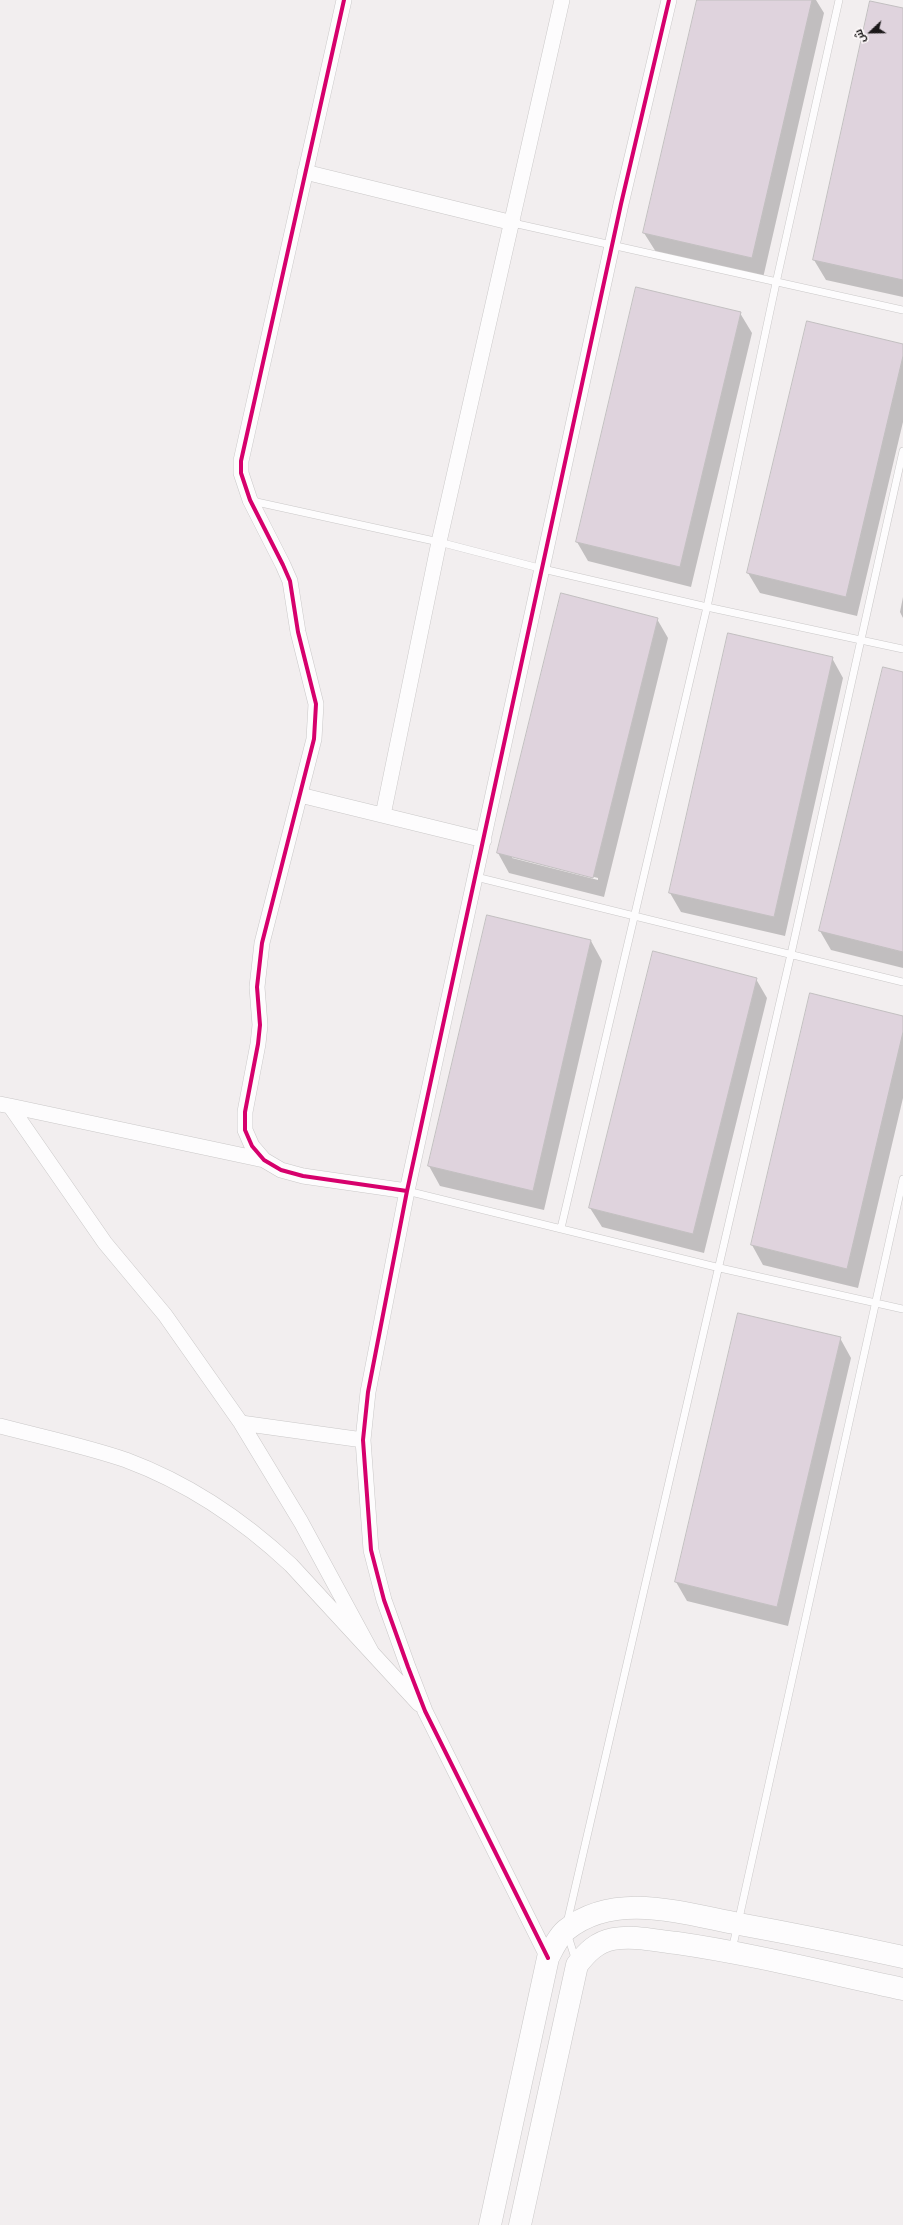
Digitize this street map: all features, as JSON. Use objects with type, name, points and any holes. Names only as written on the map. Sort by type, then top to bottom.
[{"type":"main road","points":[[490,2225],[548,1958],[566,1930],[581,1921],[599,1914],[636,1907],[693,1913],[738,1924],[903,1956]]},
{"type":"main road","points":[[520,2225],[577,1965],[588,1951],[602,1942],[614,1939],[652,1940],[732,1952],[903,1989]]},
{"type":"street","points":[[264,1160],[252,1146],[245,1130],[245,1112],[258,1044],[260,1025],[257,987],[258,966],[262,943],[314,740],[316,704],[314,690],[298,632],[290,582],[250,500],[242,473],[242,449],[344,0]]},
{"type":"street","points":[[383,815],[439,542],[513,223],[562,0]]},
{"type":"street","points":[[548,1958],[424,1711],[384,1600],[371,1550],[363,1440],[368,1392],[407,1191],[613,246],[670,0]]},
{"type":"street","points":[[305,172],[513,223]]},
{"type":"street","points":[[300,795],[484,840]]},
{"type":"street","points":[[5,1105],[264,1160],[281,1170],[303,1176],[407,1191]]},
{"type":"street","points":[[5,1105],[105,1242],[165,1315],[241,1423],[294,1510],[372,1653]]},
{"type":"street","points":[[241,1423],[363,1440]]},
{"type":"street","points":[[0,1426],[88,1448],[127,1461],[192,1490],[218,1506],[274,1550],[372,1653],[424,1711]]},
{"type":"lane","points":[[561,1228],[707,607],[776,283],[839,0]]},
{"type":"lane","points":[[513,223],[776,283],[903,310]]},
{"type":"lane","points":[[577,1965],[566,1930],[720,1268],[862,640],[903,451]]},
{"type":"lane","points":[[250,500],[439,542],[543,569],[707,607],[903,649]]},
{"type":"lane","points":[[476,877],[903,982]]},
{"type":"lane","points":[[732,1952],[903,1179]]},
{"type":"lane","points":[[407,1191],[720,1268],[903,1309]]},
{"type":"building","points":[[697,0],[812,0],[752,258],[643,233]]},
{"type":"building","points":[[870,1],[903,8],[903,280],[813,260]]},
{"type":"building","points":[[636,287],[741,312],[680,567],[576,542]]},
{"type":"building","points":[[807,321],[903,344],[903,356],[846,597],[747,573]]},
{"type":"building","points":[[561,593],[658,618],[593,878],[497,853]]},
{"type":"building","points":[[728,633],[833,657],[774,917],[669,893]]},
{"type":"building","points":[[883,667],[903,672],[903,952],[819,931]]},
{"type":"building","points":[[487,915],[591,940],[533,1191],[428,1166]]},
{"type":"building","points":[[653,951],[757,978],[693,1234],[589,1208]]},
{"type":"building","points":[[810,993],[903,1016],[903,1032],[847,1269],[751,1245]]},
{"type":"building","points":[[738,1313],[841,1337],[777,1607],[675,1582]]},
{"type":"cycle path","points":[[344,0],[241,461],[241,473],[250,500],[290,581],[298,632],[316,704],[314,739],[262,943],[257,987],[260,1025],[258,1044],[245,1112],[245,1130],[252,1146],[264,1160],[281,1170],[303,1176],[407,1191]]},
{"type":"cycle path","points":[[548,1958],[425,1711],[384,1600],[371,1550],[363,1440],[368,1392],[407,1191],[621,204],[669,0]]}]
